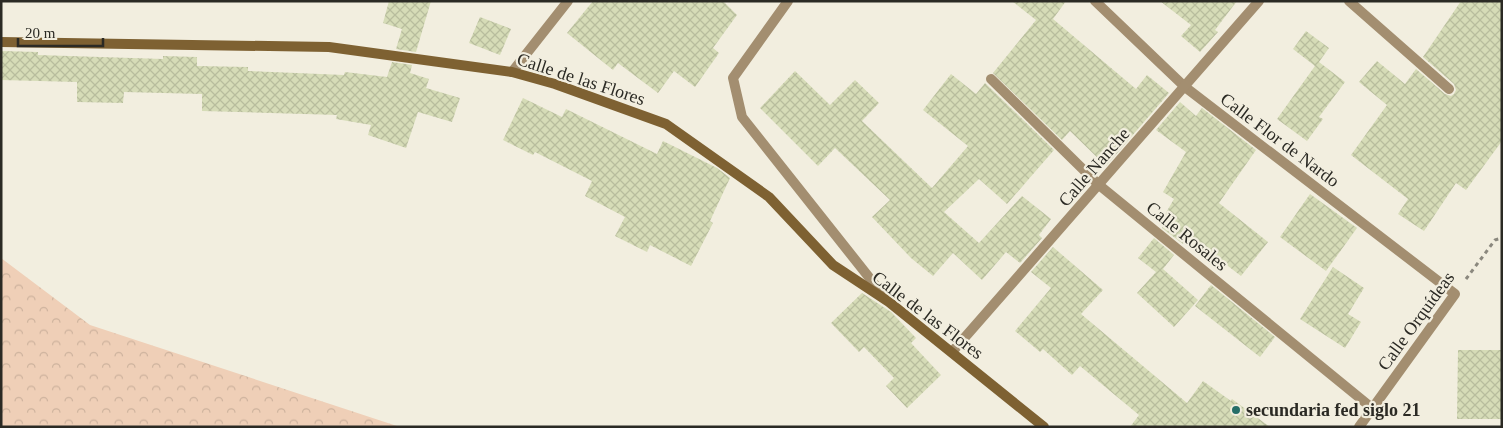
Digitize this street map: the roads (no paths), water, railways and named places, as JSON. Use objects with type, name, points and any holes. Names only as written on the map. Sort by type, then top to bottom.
[{"type":"street","points":[[512,72],[568,1]]},
{"type":"street","points":[[788,1],[733,78],[742,117],[889,302]]},
{"type":"street","name":"Calle Flor de Nardo","points":[[1095,1],[1185,87],[1455,294]]},
{"type":"street","name":"Calle Nanche","points":[[952,352],[1259,1]]},
{"type":"street","points":[[1349,1],[1449,88]]},
{"type":"street","name":"Calle de las Flores","points":[[1,42],[330,47],[512,72],[554,84],[666,124],[769,197],[833,264],[889,302],[1044,427]]},
{"type":"street","name":"Calle Rosales","points":[[991,79],[1099,185],[1372,408]]},
{"type":"street","name":"Calle Orquídeas","points":[[1359,427],[1455,294]]},
{"type":"place","name":"secundaria fed siglo 21","points":[[1236,410]]}]
